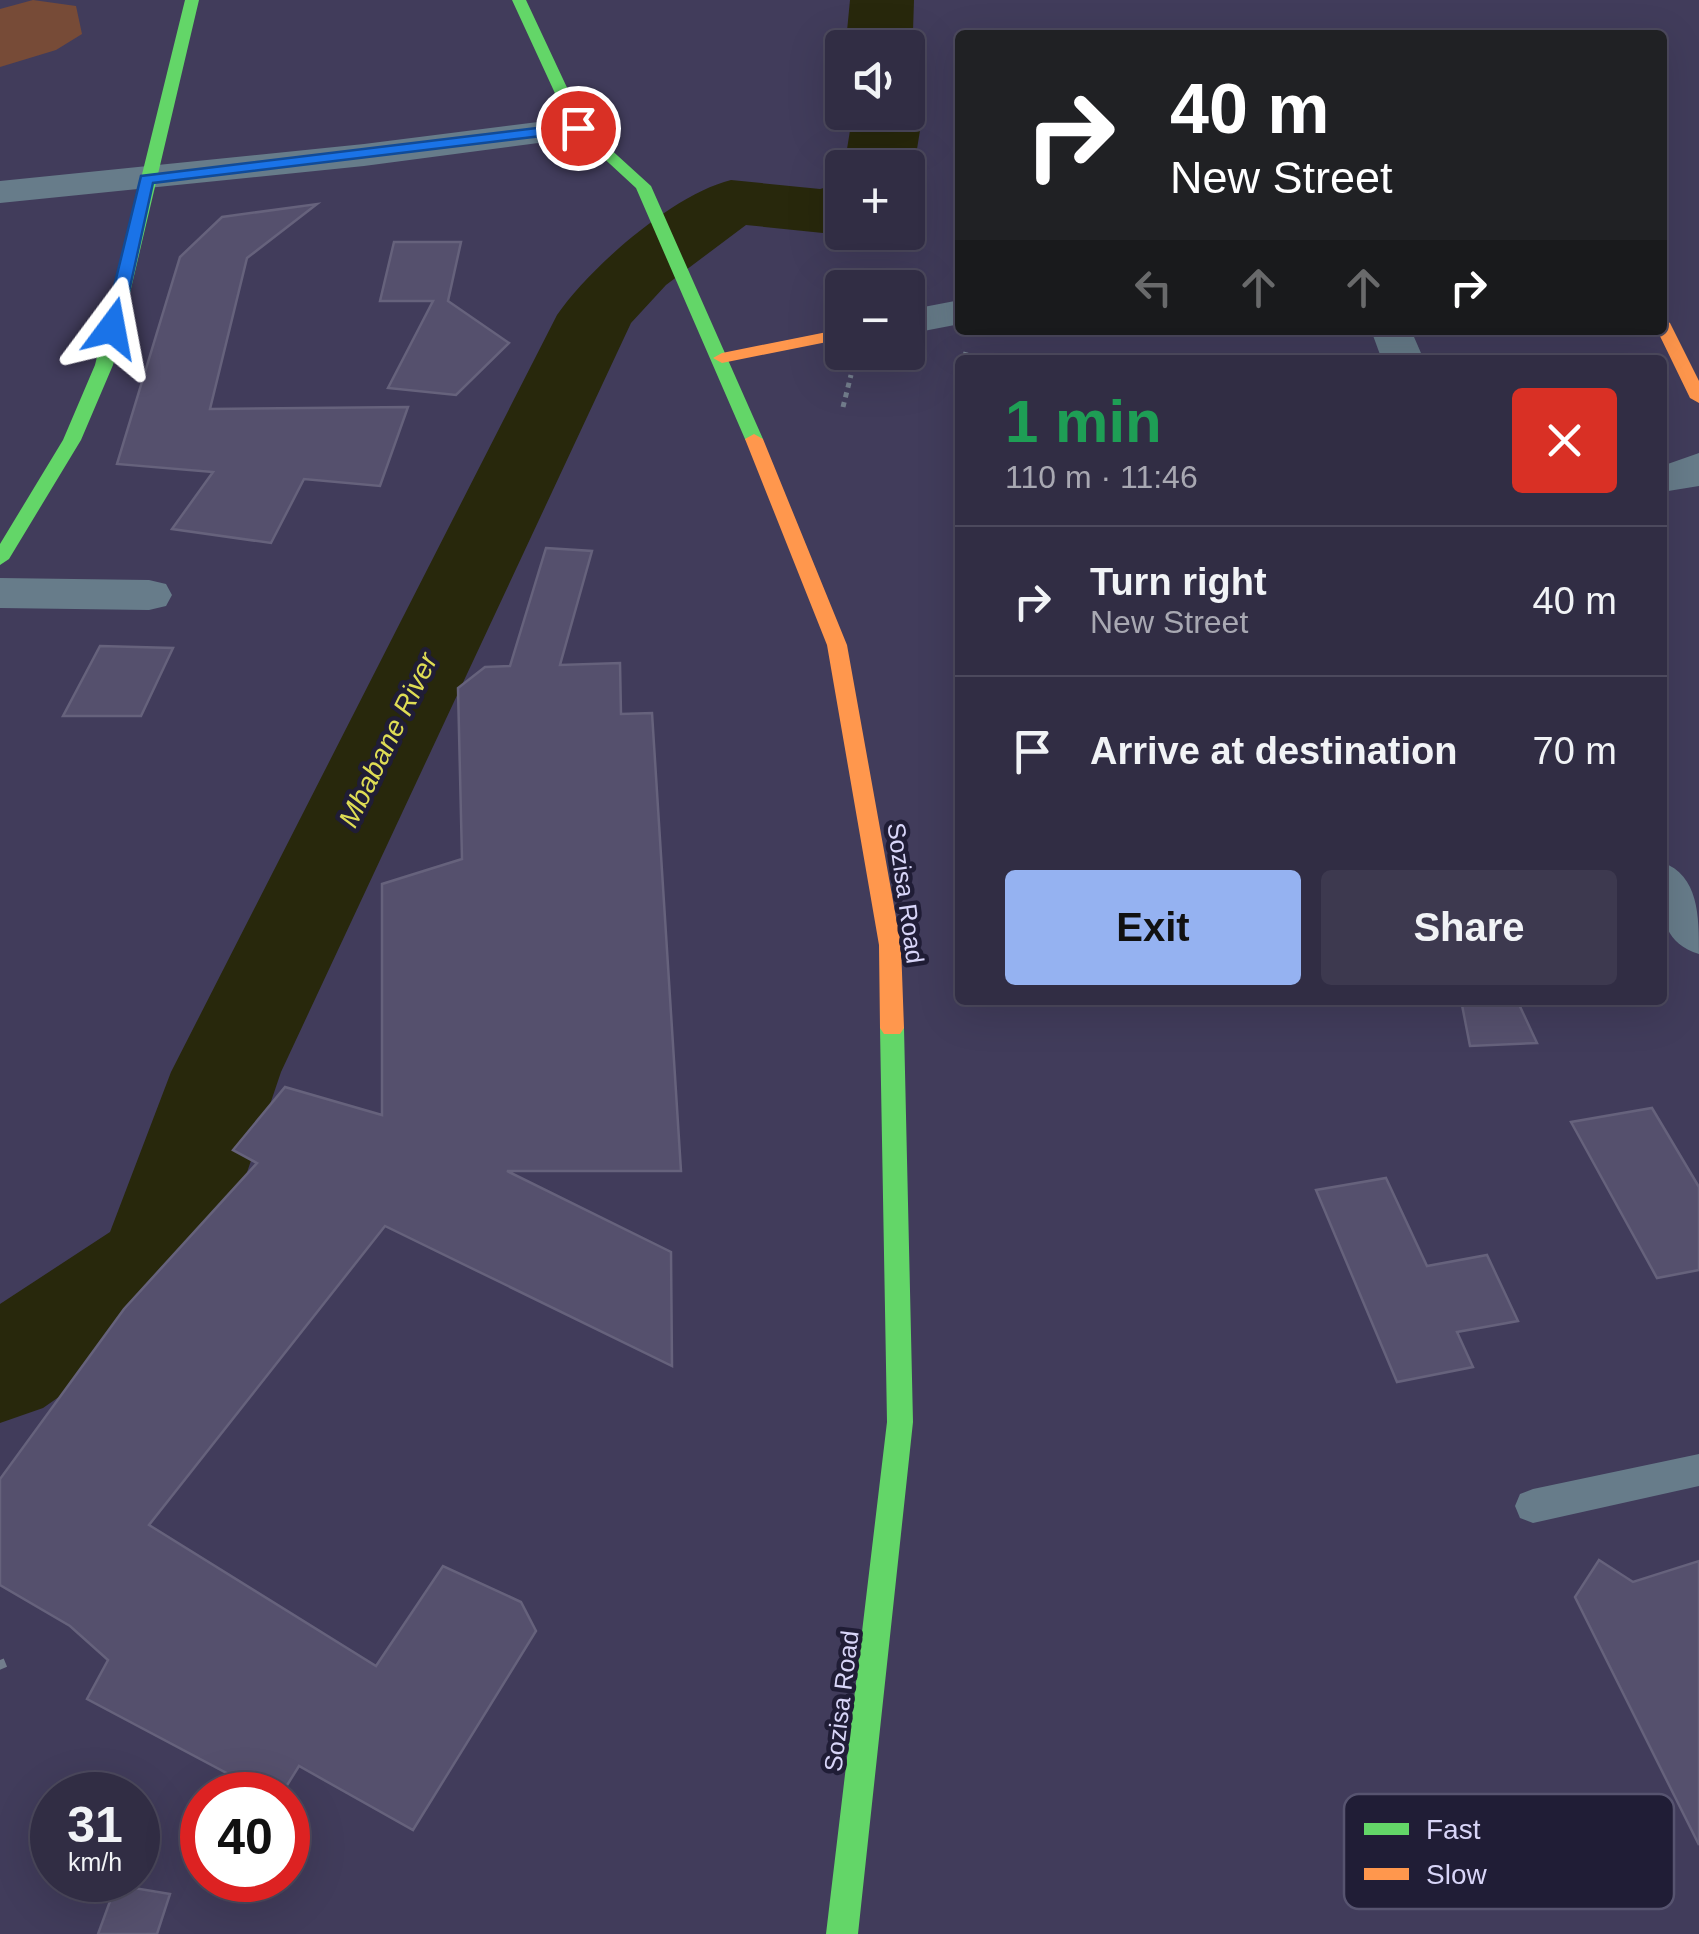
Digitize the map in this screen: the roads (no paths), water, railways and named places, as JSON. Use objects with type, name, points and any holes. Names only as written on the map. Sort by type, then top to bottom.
[{"type":"main road","points":[[0,559],[72,440],[104,365],[192,0]]},
{"type":"main road","name":"Sozisa Road","points":[[519,0],[578,128],[643,186],[722,358],[837,646],[890,945],[900,1422],[842,1934]]},
{"type":"main road","points":[[1667,332],[1699,398]]},
{"type":"main road","points":[[722,358],[825,337]]},
{"type":"street","points":[[0,192],[146,179],[578,128]]},
{"type":"street","points":[[925,319],[955,313]]},
{"type":"street","points":[[1667,479],[1683,477],[1699,466]]},
{"type":"street","points":[[0,592],[149,595]]},
{"type":"street","points":[[1667,888],[1699,934]]},
{"type":"lane","points":[[1533,1506],[1699,1470]]},
{"type":"waterway","name":"Mbabane River","points":[[880,30],[882,0]]},
{"type":"waterway","name":"Mbabane River","points":[[882,150],[885,130]]},
{"type":"waterway","name":"Mbabane River","points":[[0,1370],[157,1264],[226,1072],[596,315],[639,269],[731,202],[825,210]]}]
